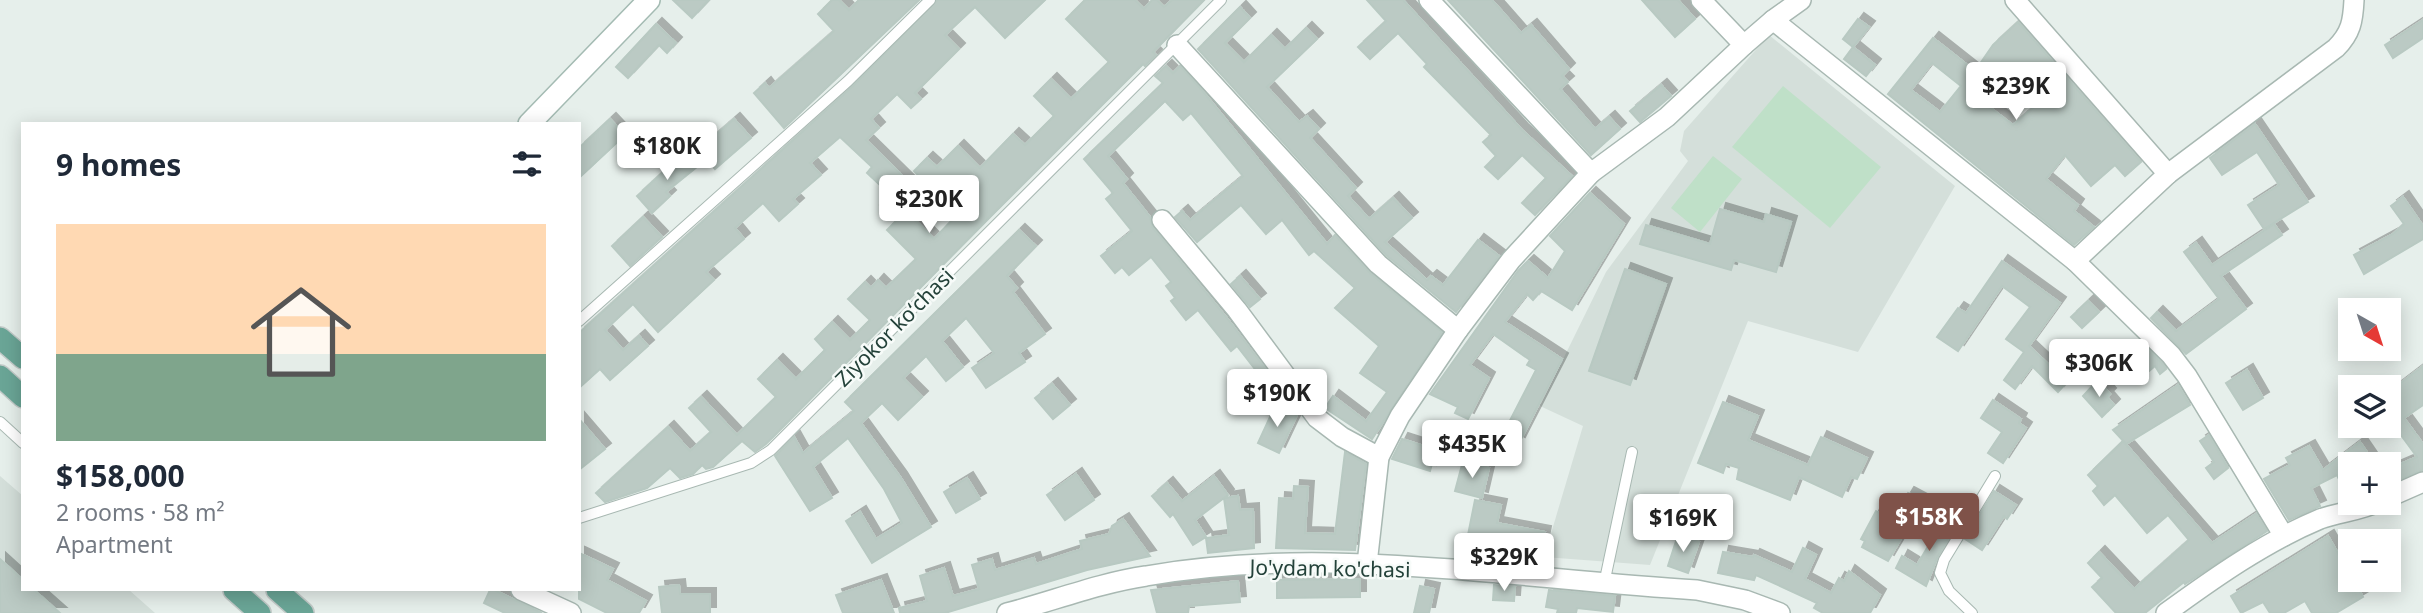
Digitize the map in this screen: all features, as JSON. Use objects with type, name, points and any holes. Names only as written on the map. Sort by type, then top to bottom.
[{"type":"main road","points":[[0,338],[21,356]]},
{"type":"main road","points":[[0,376],[21,395]]},
{"type":"main road","points":[[235,591],[260,613]]},
{"type":"main road","points":[[278,591],[303,613]]},
{"type":"street","points":[[531,122],[649,0]]},
{"type":"street","points":[[1429,0],[1591,173]]},
{"type":"street","points":[[1701,0],[1744,45]]},
{"type":"street","points":[[1367,564],[1379,457],[1400,416],[1458,330],[1511,260],[1591,173],[1667,117],[1744,45],[1801,0]]},
{"type":"street","points":[[2015,0],[2168,174]]},
{"type":"street","points":[[2075,261],[2168,174],[2336,48],[2347,37],[2352,24],[2354,0]]},
{"type":"street","points":[[1773,20],[2075,261],[2171,355],[2187,376],[2284,536]]},
{"type":"street","points":[[1177,45],[1378,264],[1458,330]]},
{"type":"street","points":[[1162,220],[1237,310],[1317,418],[1342,437],[1379,457]]},
{"type":"street","points":[[2401,492],[2423,482]]},
{"type":"street","points":[[2166,613],[2208,582],[2284,536],[2338,514]]},
{"type":"street","name":"Jo'ydam ko'chasi","points":[[1007,613],[1145,576],[1262,565],[1367,564],[1697,590],[1745,600],[1780,613]]},
{"type":"street","points":[[523,591],[571,613]]},
{"type":"lane","points":[[581,319],[848,80],[930,0]]},
{"type":"lane","name":"Ziyokor koʻchasi","points":[[581,517],[751,463],[771,450],[1221,0]]},
{"type":"lane","points":[[0,422],[21,441]]},
{"type":"lane","points":[[1604,584],[1632,452]]},
{"type":"lane","points":[[1972,613],[1949,590],[1940,573],[1944,560],[1995,476]]},
{"type":"shaded area","points":[[1769,35],[1955,186],[1858,352],[1748,321],[1650,565],[1544,557],[1583,426],[1540,406],[1606,272],[1688,161],[1680,151],[1684,131]]},
{"type":"shaded area","points":[[0,476],[21,494],[21,591],[130,591],[155,613],[0,613]]},
{"type":"green space","points":[[1783,86],[1881,167],[1830,228],[1732,147]]},
{"type":"green space","points":[[1713,156],[1742,179],[1700,232],[1671,208]]},
{"type":"building","points":[[673,0],[709,0],[692,18]]},
{"type":"building","points":[[832,0],[839,0],[849,10],[859,0],[919,0],[784,128],[754,93],[765,83],[769,88],[834,31],[818,14]]},
{"type":"building","points":[[937,0],[1045,0],[1005,38],[975,7],[945,35],[959,49],[915,93],[921,99],[911,108],[897,94],[871,119],[879,128],[866,140],[915,188],[899,203],[867,173],[872,167],[840,137],[810,163],[821,175],[793,199],[798,204],[779,221],[763,203],[735,228],[744,239],[706,272],[714,280],[658,332],[633,304],[605,330],[623,350],[639,336],[648,346],[610,380],[600,369],[581,386],[581,331],[853,86]]},
{"type":"building","points":[[1085,0],[1135,0],[1144,9],[1152,0],[1157,0],[1164,7],[1172,0],[1204,0],[1153,52],[1156,55],[1145,66],[1143,64],[766,444],[755,452],[742,441],[713,467],[706,469],[702,465],[693,474],[680,478],[670,468],[647,488],[605,502],[596,493],[668,427],[690,451],[711,432],[689,408],[701,397],[737,435],[776,397],[758,379],[777,360],[796,379],[825,350],[815,339],[832,322],[850,340],[870,320],[848,299],[865,282],[871,288],[878,280],[886,288],[916,259],[887,230],[896,221],[880,205],[890,195],[934,239],[957,215],[914,171],[927,158],[937,167],[958,146],[980,168],[1013,134],[1025,145],[1054,116],[1034,96],[1051,79],[1071,99],[1109,62],[1066,19]]},
{"type":"building","points":[[1367,0],[1403,0],[1522,130],[1572,176],[1535,215],[1522,203],[1546,178],[1522,155],[1498,179],[1485,167],[1496,156],[1483,142],[1491,135],[1424,67],[1427,64],[1398,33],[1370,59],[1358,47],[1386,21]]},
{"type":"building","points":[[1448,0],[1492,0],[1521,33],[1531,25],[1569,69],[1562,76],[1568,82],[1560,89],[1595,129],[1609,117],[1620,129],[1591,155]]},
{"type":"building","points":[[1642,0],[1678,0],[1695,19],[1675,37]]},
{"type":"building","points":[[1240,7],[1250,18],[1225,43],[1244,62],[1271,35],[1285,49],[1306,28],[1317,39],[1267,87],[1299,122],[1307,116],[1319,129],[1310,138],[1356,188],[1348,196],[1369,219],[1393,198],[1412,218],[1385,242],[1427,280],[1431,276],[1443,285],[1478,240],[1499,256],[1456,312],[1386,255],[1198,49]]},
{"type":"building","points":[[1858,19],[1869,27],[1853,47],[1843,39]]},
{"type":"building","points":[[2423,20],[2423,38],[2393,58],[2385,45]]},
{"type":"building","points":[[2018,22],[2141,162],[2125,176],[2115,165],[2091,186],[2065,155],[2046,179],[2078,205],[2074,211],[2094,227],[2074,245],[1888,94],[1933,38],[1975,71],[1993,45]],"holes":[[[1932,63],[1961,86],[1940,112],[1911,90]],[[2011,68],[2041,101],[2013,125],[1983,102]]]},
{"type":"building","points":[[656,24],[676,43],[667,53],[659,45],[628,78],[616,67]]},
{"type":"building","points":[[1853,47],[1875,65],[1866,76],[1844,59]]},
{"type":"building","points":[[1166,66],[1173,73],[1180,66],[1201,89],[1327,244],[1335,235],[1370,273],[1442,332],[1372,439],[1325,408],[1333,396],[1366,421],[1387,392],[1360,373],[1379,346],[1335,308],[1355,288],[1314,251],[1309,255],[1282,220],[1266,234],[1241,205],[1197,242],[1175,217],[1182,211],[1190,220],[1243,176],[1191,113],[1183,120],[1165,101],[1108,156],[1127,179],[1123,183],[1150,217],[1153,228],[1268,372],[1261,377],[1237,346],[1231,351],[1198,310],[1186,320],[1171,301],[1175,298],[1166,286],[1171,282],[1151,257],[1129,275],[1122,267],[1115,273],[1101,256],[1132,231],[1106,199],[1113,193],[1084,159],[1163,83],[1155,76]]},
{"type":"building","points":[[1661,85],[1671,96],[1640,122],[1630,111]]},
{"type":"building","points":[[610,119],[625,135],[581,176],[581,146]]},
{"type":"building","points":[[734,119],[751,138],[715,169],[698,150]]},
{"type":"building","points":[[2255,124],[2308,202],[2264,229],[2248,205],[2279,185],[2257,152],[2222,175],[2210,158]]},
{"type":"building","points":[[686,151],[698,166],[666,192],[670,196],[652,213],[637,196]]},
{"type":"building","points":[[1590,193],[1624,224],[1572,310],[1541,291],[1533,300],[1527,294],[1505,322],[1562,359],[1519,443],[1503,434],[1536,370],[1527,365],[1530,360],[1493,334],[1470,365],[1489,378],[1468,419],[1455,413],[1458,407],[1430,394],[1518,271],[1528,261],[1548,278],[1565,251],[1550,236]]},
{"type":"building","points":[[2403,197],[2423,226],[2423,239],[2364,274],[2354,255],[2393,234],[2404,224],[2391,206]]},
{"type":"building","points":[[1720,209],[1764,222],[1766,214],[1791,222],[1776,272],[1734,260],[1731,270],[1640,244],[1646,225],[1710,244]]},
{"type":"building","points":[[643,217],[662,237],[630,266],[612,246]]},
{"type":"building","points":[[2274,224],[2282,235],[2221,276],[2246,309],[2186,354],[2151,318],[2157,312],[2176,331],[2219,299],[2184,252],[2196,243],[2212,265]]},
{"type":"building","points":[[1019,230],[1036,246],[1007,276],[1017,288],[1013,292],[1045,334],[1019,353],[1025,362],[986,388],[972,368],[994,353],[966,318],[942,341],[963,367],[946,381],[926,356],[903,378],[922,397],[898,420],[882,403],[861,423],[901,478],[931,527],[872,563],[846,521],[860,512],[876,539],[902,523],[884,489],[848,438],[813,467],[832,498],[810,511],[775,456],[794,437],[803,453],[854,411],[845,402]]},
{"type":"building","points":[[2002,261],[2060,303],[2029,346],[2067,382],[2058,392],[2032,366],[2015,389],[2004,380],[2024,352],[2006,339],[2030,307],[2002,286],[1958,351],[1937,337],[1958,308],[1966,313]]},
{"type":"building","points":[[1625,269],[1666,284],[1630,385],[1589,371]]},
{"type":"building","points":[[1240,276],[1260,299],[1250,307],[1231,284]]},
{"type":"building","points":[[2088,301],[2099,312],[2082,328],[2071,317]]},
{"type":"building","points":[[2143,344],[2166,369],[2160,374],[2155,366],[2148,372],[2131,355]]},
{"type":"building","points":[[2423,366],[2423,405],[2404,418],[2423,444],[2423,470],[2401,479],[2401,464],[2417,457],[2401,435],[2401,383]]},
{"type":"building","points":[[2247,370],[2263,398],[2243,410],[2226,383]]},
{"type":"building","points":[[2098,380],[2110,394],[2107,397],[2114,405],[2102,417],[2083,396]]},
{"type":"building","points":[[1052,384],[1070,405],[1053,419],[1035,398]]},
{"type":"building","points":[[2178,385],[2190,405],[2126,444],[2113,430]]},
{"type":"building","points":[[1993,400],[2021,419],[2019,423],[2026,428],[2003,463],[1988,453],[2002,432],[1981,418]]},
{"type":"building","points":[[1723,402],[1758,416],[1748,440],[1808,465],[1821,437],[1867,458],[1857,479],[1851,477],[1842,497],[1799,477],[1790,500],[1737,479],[1739,468],[1726,464],[1723,473],[1698,463]]},
{"type":"building","points":[[1275,406],[1297,415],[1279,453],[1258,443]]},
{"type":"building","points":[[581,421],[605,449],[581,468]]},
{"type":"building","points":[[2209,435],[2228,468],[2214,479],[2206,468],[2214,462],[2200,441]]},
{"type":"building","points":[[1402,439],[1436,450],[1430,471],[1392,459]]},
{"type":"building","points":[[2123,441],[2212,543],[2256,514],[2267,531],[2185,584],[2184,582],[2145,613],[2116,613],[2092,587],[2102,578],[2088,563],[2099,552],[2134,589],[2189,540],[2168,515],[2147,533],[2115,495],[2104,505],[2093,491],[2098,486],[2088,475]]},
{"type":"building","points":[[2360,442],[2367,452],[2347,452]]},
{"type":"building","points":[[2309,446],[2323,470],[2338,459],[2338,477],[2337,475],[2311,488],[2320,506],[2289,520],[2264,479],[2290,465],[2286,458]]},
{"type":"building","points":[[1345,452],[1366,464],[1355,550],[1276,548],[1279,498],[1293,499],[1294,486],[1308,487],[1305,533],[1335,534]]},
{"type":"building","points":[[1463,461],[1489,468],[1482,498],[1455,491]]},
{"type":"building","points":[[1076,474],[1094,500],[1065,520],[1047,495]]},
{"type":"building","points":[[1214,476],[1228,495],[1195,520],[1206,537],[1193,545],[1173,514],[1170,517],[1152,496],[1167,483],[1182,501]]},
{"type":"building","points":[[967,478],[980,499],[956,513],[944,492]]},
{"type":"building","points":[[1994,491],[2016,505],[2007,519],[2004,516],[1982,550],[1965,539]]},
{"type":"building","points":[[1908,493],[1923,501],[1888,561],[1862,547],[1865,541],[1861,539],[1876,511],[1892,520]]},
{"type":"building","points":[[1238,496],[1240,510],[1253,509],[1254,548],[1208,553],[1206,538],[1229,535],[1224,498]]},
{"type":"building","points":[[1475,500],[1501,505],[1497,523],[1545,532],[1542,547],[1494,537],[1491,555],[1465,550]]},
{"type":"building","points":[[1947,514],[1959,521],[1938,556],[1926,586],[1896,568],[1902,556],[1917,565]]},
{"type":"building","points":[[1123,519],[1150,556],[1087,570],[945,613],[900,613],[899,608],[927,601],[920,576],[944,568],[953,596],[979,589],[972,565],[992,559],[995,570],[1034,558],[1036,564],[1082,549],[1080,541],[1109,534],[1112,526]]},
{"type":"building","points":[[1678,535],[1699,542],[1688,573],[1668,566]]},
{"type":"building","points":[[2328,536],[2338,553],[2338,592],[2360,592],[2363,597],[2336,613],[2312,613],[2305,601],[2284,613],[2270,613],[2263,602],[2241,613],[2231,596]]},
{"type":"building","points":[[1803,548],[1816,555],[1805,579],[1831,593],[1839,578],[1844,581],[1849,571],[1880,595],[1870,613],[1823,613],[1814,608],[1817,603],[1756,575],[1754,580],[1718,573],[1723,552],[1754,555],[1792,572]]},
{"type":"building","points":[[581,554],[613,569],[607,580],[646,601],[639,613],[607,613],[579,599]]},
{"type":"building","points":[[0,559],[21,578],[21,591],[35,591],[60,613],[0,613]]},
{"type":"building","points":[[1360,579],[1360,597],[1277,598],[1277,580]]},
{"type":"building","points":[[881,580],[894,613],[843,613],[836,595]]},
{"type":"building","points":[[1238,581],[1240,602],[1189,606],[1188,613],[1157,613],[1151,590]]},
{"type":"building","points":[[679,585],[680,594],[710,594],[710,613],[662,613],[659,587]]},
{"type":"building","points":[[1494,585],[1515,587],[1514,601],[1493,600]]},
{"type":"building","points":[[1420,586],[1434,589],[1429,613],[1414,613]]},
{"type":"building","points":[[1549,590],[1615,596],[1613,612],[1577,608],[1576,613],[1557,613],[1558,609],[1546,607]]},
{"type":"building","points":[[490,591],[496,591],[542,613],[505,613],[484,603]]}]
